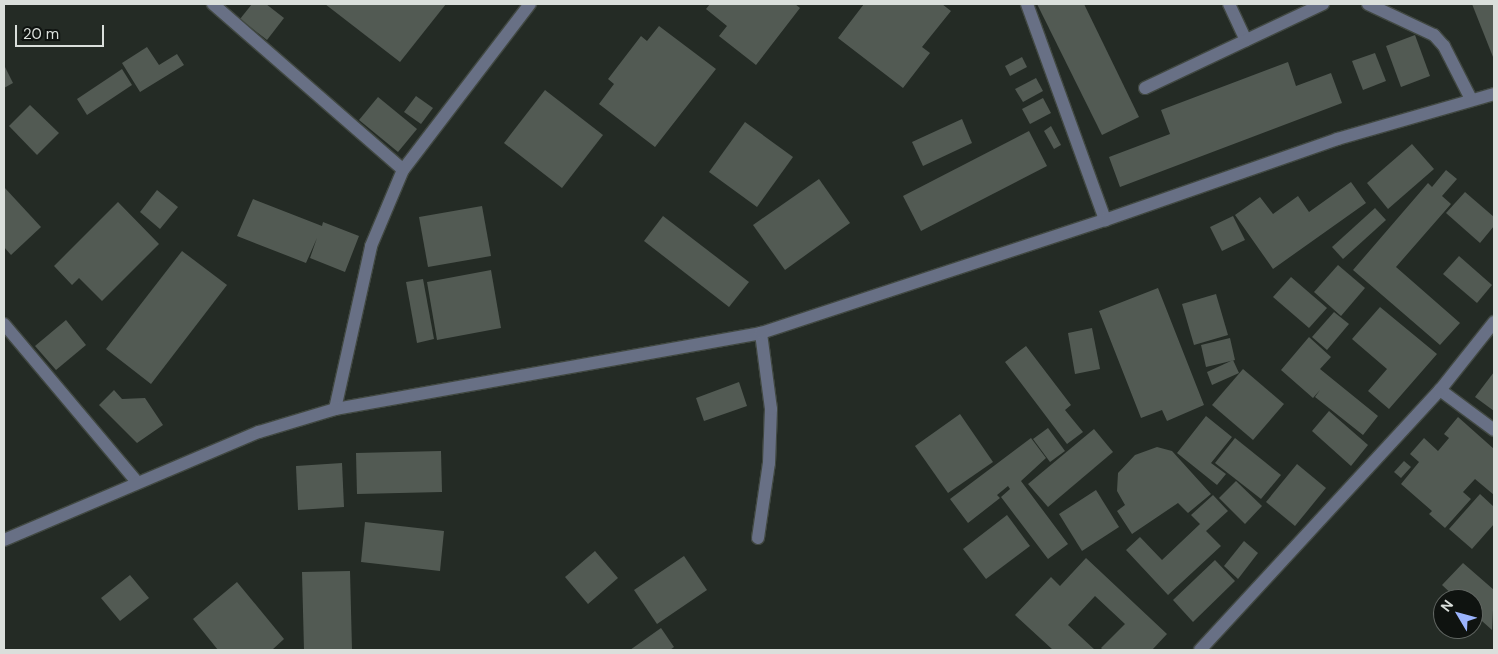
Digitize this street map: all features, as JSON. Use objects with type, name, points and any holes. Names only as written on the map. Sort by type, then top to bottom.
[{"type":"street","points":[[213,4],[403,170]]},
{"type":"street","points":[[335,408],[371,246],[403,170],[530,4]]},
{"type":"street","points":[[1027,4],[1105,220]]},
{"type":"street","points":[[1229,4],[1246,40]]},
{"type":"street","points":[[1145,88],[1323,4]]},
{"type":"street","points":[[1368,4],[1434,35],[1444,46],[1470,99]]},
{"type":"street","points":[[4,540],[137,482],[259,432],[335,408],[761,333],[1105,220],[1337,139],[1470,99],[1494,94]]},
{"type":"street","points":[[1203,649],[1440,390],[1494,322]]},
{"type":"street","points":[[4,324],[137,482]]},
{"type":"street","points":[[758,538],[769,463],[771,409],[761,333]]},
{"type":"street","points":[[1440,390],[1494,430]]},
{"type":"building","points":[[252,4],[266,4],[284,18],[267,40],[240,19]]},
{"type":"building","points":[[325,4],[446,4],[400,62]]},
{"type":"building","points":[[710,4],[795,4],[800,8],[756,65],[719,36],[727,26],[706,9]]},
{"type":"building","points":[[864,4],[942,4],[951,11],[922,47],[930,53],[903,88],[838,38]]},
{"type":"building","points":[[1037,4],[1084,4],[1139,117],[1102,135]]},
{"type":"building","points":[[1472,4],[1494,4],[1493,57]]},
{"type":"building","points":[[659,26],[716,69],[655,147],[599,104],[614,84],[608,79],[641,36],[647,41]]},
{"type":"building","points":[[1415,35],[1430,76],[1401,87],[1386,46]]},
{"type":"building","points":[[147,47],[159,65],[177,54],[184,65],[140,92],[122,63]]},
{"type":"building","points":[[1375,53],[1386,81],[1363,90],[1352,61]]},
{"type":"building","points":[[1022,57],[1027,67],[1010,76],[1005,66]]},
{"type":"building","points":[[1288,62],[1296,86],[1331,73],[1342,103],[1120,187],[1109,157],[1170,134],[1161,110]]},
{"type":"building","points":[[4,65],[13,83],[4,88]]},
{"type":"building","points":[[122,69],[132,85],[87,115],[77,99]]},
{"type":"building","points":[[1036,78],[1043,91],[1023,102],[1015,89]]},
{"type":"building","points":[[545,90],[603,135],[562,188],[504,143]]},
{"type":"building","points":[[416,96],[433,108],[421,124],[404,112]]},
{"type":"building","points":[[378,97],[417,129],[398,152],[359,120]]},
{"type":"building","points":[[1043,98],[1051,113],[1030,124],[1022,109]]},
{"type":"building","points":[[30,105],[59,133],[37,155],[9,126]]},
{"type":"building","points":[[962,119],[972,143],[923,166],[912,142]]},
{"type":"building","points":[[745,122],[793,157],[757,207],[709,172]]},
{"type":"building","points":[[1051,126],[1061,145],[1054,149],[1044,131]]},
{"type":"building","points":[[1029,131],[1047,166],[921,231],[903,196]]},
{"type":"building","points":[[1412,144],[1434,169],[1388,209],[1367,183]]},
{"type":"building","points":[[1446,170],[1457,179],[1442,196],[1451,204],[1396,267],[1460,323],[1440,345],[1353,270],[1428,183],[1432,187]]},
{"type":"building","points":[[819,179],[850,223],[785,270],[753,225]]},
{"type":"building","points":[[1351,182],[1366,203],[1273,269],[1235,215],[1260,197],[1273,214],[1298,196],[1309,212]]},
{"type":"building","points":[[4,187],[41,227],[11,255],[4,247]]},
{"type":"building","points":[[157,190],[178,207],[160,229],[140,212]]},
{"type":"building","points":[[1465,192],[1494,217],[1494,226],[1480,243],[1446,213]]},
{"type":"building","points":[[253,199],[322,226],[323,222],[359,236],[345,272],[310,258],[317,238],[306,263],[237,236]]},
{"type":"building","points":[[118,202],[159,244],[102,301],[79,278],[72,285],[54,266]]},
{"type":"building","points":[[482,206],[491,256],[428,267],[419,217]]},
{"type":"building","points":[[1375,208],[1386,220],[1343,259],[1332,247]]},
{"type":"building","points":[[663,216],[749,282],[729,307],[644,241]]},
{"type":"building","points":[[1233,216],[1245,240],[1222,251],[1210,227]]},
{"type":"building","points":[[182,251],[227,285],[151,384],[106,349]]},
{"type":"building","points":[[1459,256],[1492,285],[1477,303],[1443,274]]},
{"type":"building","points":[[1338,265],[1365,288],[1341,316],[1314,292]]},
{"type":"building","points":[[491,270],[501,328],[437,340],[427,282]]},
{"type":"building","points":[[1291,277],[1327,308],[1309,328],[1273,297]]},
{"type":"building","points":[[423,279],[434,339],[417,343],[406,282]]},
{"type":"building","points":[[1158,288],[1204,405],[1167,421],[1162,410],[1141,418],[1099,311]]},
{"type":"building","points":[[1216,294],[1228,335],[1194,345],[1182,304]]},
{"type":"building","points":[[1380,307],[1437,354],[1389,409],[1368,391],[1387,369],[1352,339]]},
{"type":"building","points":[[1334,312],[1349,324],[1327,350],[1312,337]]},
{"type":"building","points":[[66,320],[86,345],[56,370],[35,346]]},
{"type":"building","points":[[1092,328],[1100,369],[1075,374],[1068,333]]},
{"type":"building","points":[[1309,337],[1331,357],[1320,369],[1378,416],[1363,435],[1315,397],[1320,390],[1313,398],[1281,370]]},
{"type":"building","points":[[1230,338],[1235,360],[1206,367],[1201,345]]},
{"type":"building","points":[[1026,346],[1071,405],[1065,410],[1083,432],[1067,444],[1005,362]]},
{"type":"building","points":[[1233,360],[1239,373],[1212,385],[1207,372]]},
{"type":"building","points":[[1243,369],[1284,404],[1253,440],[1212,405]]},
{"type":"building","points":[[1494,372],[1494,411],[1475,397]]},
{"type":"building","points":[[739,382],[747,406],[704,421],[696,398]]},
{"type":"building","points":[[114,390],[122,399],[145,398],[163,425],[137,443],[99,405]]},
{"type":"building","points":[[1329,411],[1368,445],[1351,466],[1312,431]]},
{"type":"building","points":[[960,414],[993,462],[948,493],[915,446]]},
{"type":"building","points":[[1206,416],[1232,437],[1211,463],[1226,474],[1217,485],[1177,453]]},
{"type":"building","points":[[1458,417],[1494,449],[1494,495],[1475,479],[1463,492],[1471,499],[1445,528],[1429,514],[1432,511],[1401,484],[1419,462],[1410,454],[1424,438],[1438,451],[1449,438],[1444,434]]},
{"type":"building","points":[[1048,428],[1065,451],[1050,462],[1033,439]]},
{"type":"building","points":[[1094,429],[1113,452],[1048,507],[1028,484]]},
{"type":"building","points":[[1031,438],[1046,458],[1021,481],[1068,544],[1048,559],[1001,497],[1010,489],[1008,486],[997,495],[1000,498],[968,523],[950,499]]},
{"type":"building","points":[[1235,438],[1281,475],[1261,499],[1215,463]]},
{"type":"building","points":[[1157,447],[1172,451],[1211,494],[1188,513],[1178,503],[1132,534],[1117,511],[1125,505],[1117,491],[1118,473],[1135,455]]},
{"type":"building","points":[[441,451],[442,492],[357,494],[356,453]]},
{"type":"building","points":[[1404,461],[1411,467],[1401,478],[1394,472]]},
{"type":"building","points":[[342,463],[344,507],[298,510],[296,466]]},
{"type":"building","points":[[1297,464],[1326,488],[1295,526],[1266,502]]},
{"type":"building","points":[[1236,481],[1262,506],[1245,524],[1219,498]]},
{"type":"building","points":[[1096,490],[1119,527],[1082,551],[1059,514]]},
{"type":"building","points":[[1480,494],[1494,507],[1494,524],[1472,549],[1449,529]]},
{"type":"building","points":[[1213,495],[1228,511],[1206,531],[1221,546],[1168,595],[1126,550],[1140,537],[1162,560],[1200,524],[1191,515]]},
{"type":"building","points":[[1007,515],[1030,546],[986,579],[963,549]]},
{"type":"building","points":[[365,522],[444,531],[440,571],[361,562]]},
{"type":"building","points":[[1244,541],[1258,553],[1238,579],[1224,566]]},
{"type":"building","points":[[595,551],[618,578],[588,604],[565,577]]},
{"type":"building","points":[[684,556],[707,590],[657,624],[634,590]]},
{"type":"building","points":[[1086,558],[1167,634],[1152,650],[1103,650],[1101,648],[1125,624],[1095,596],[1068,625],[1095,650],[1053,650],[1015,615],[1051,577],[1060,586]]},
{"type":"building","points":[[1215,560],[1235,581],[1193,622],[1173,600]]},
{"type":"building","points":[[1463,563],[1494,590],[1492,630],[1483,622],[1483,589],[1446,589],[1442,585]]},
{"type":"building","points":[[350,571],[352,650],[304,650],[302,572]]},
{"type":"building","points":[[130,575],[149,598],[120,621],[101,598]]},
{"type":"building","points":[[237,582],[284,639],[272,650],[218,650],[193,619]]},
{"type":"building","points":[[661,628],[674,647],[670,650],[630,650]]}]
